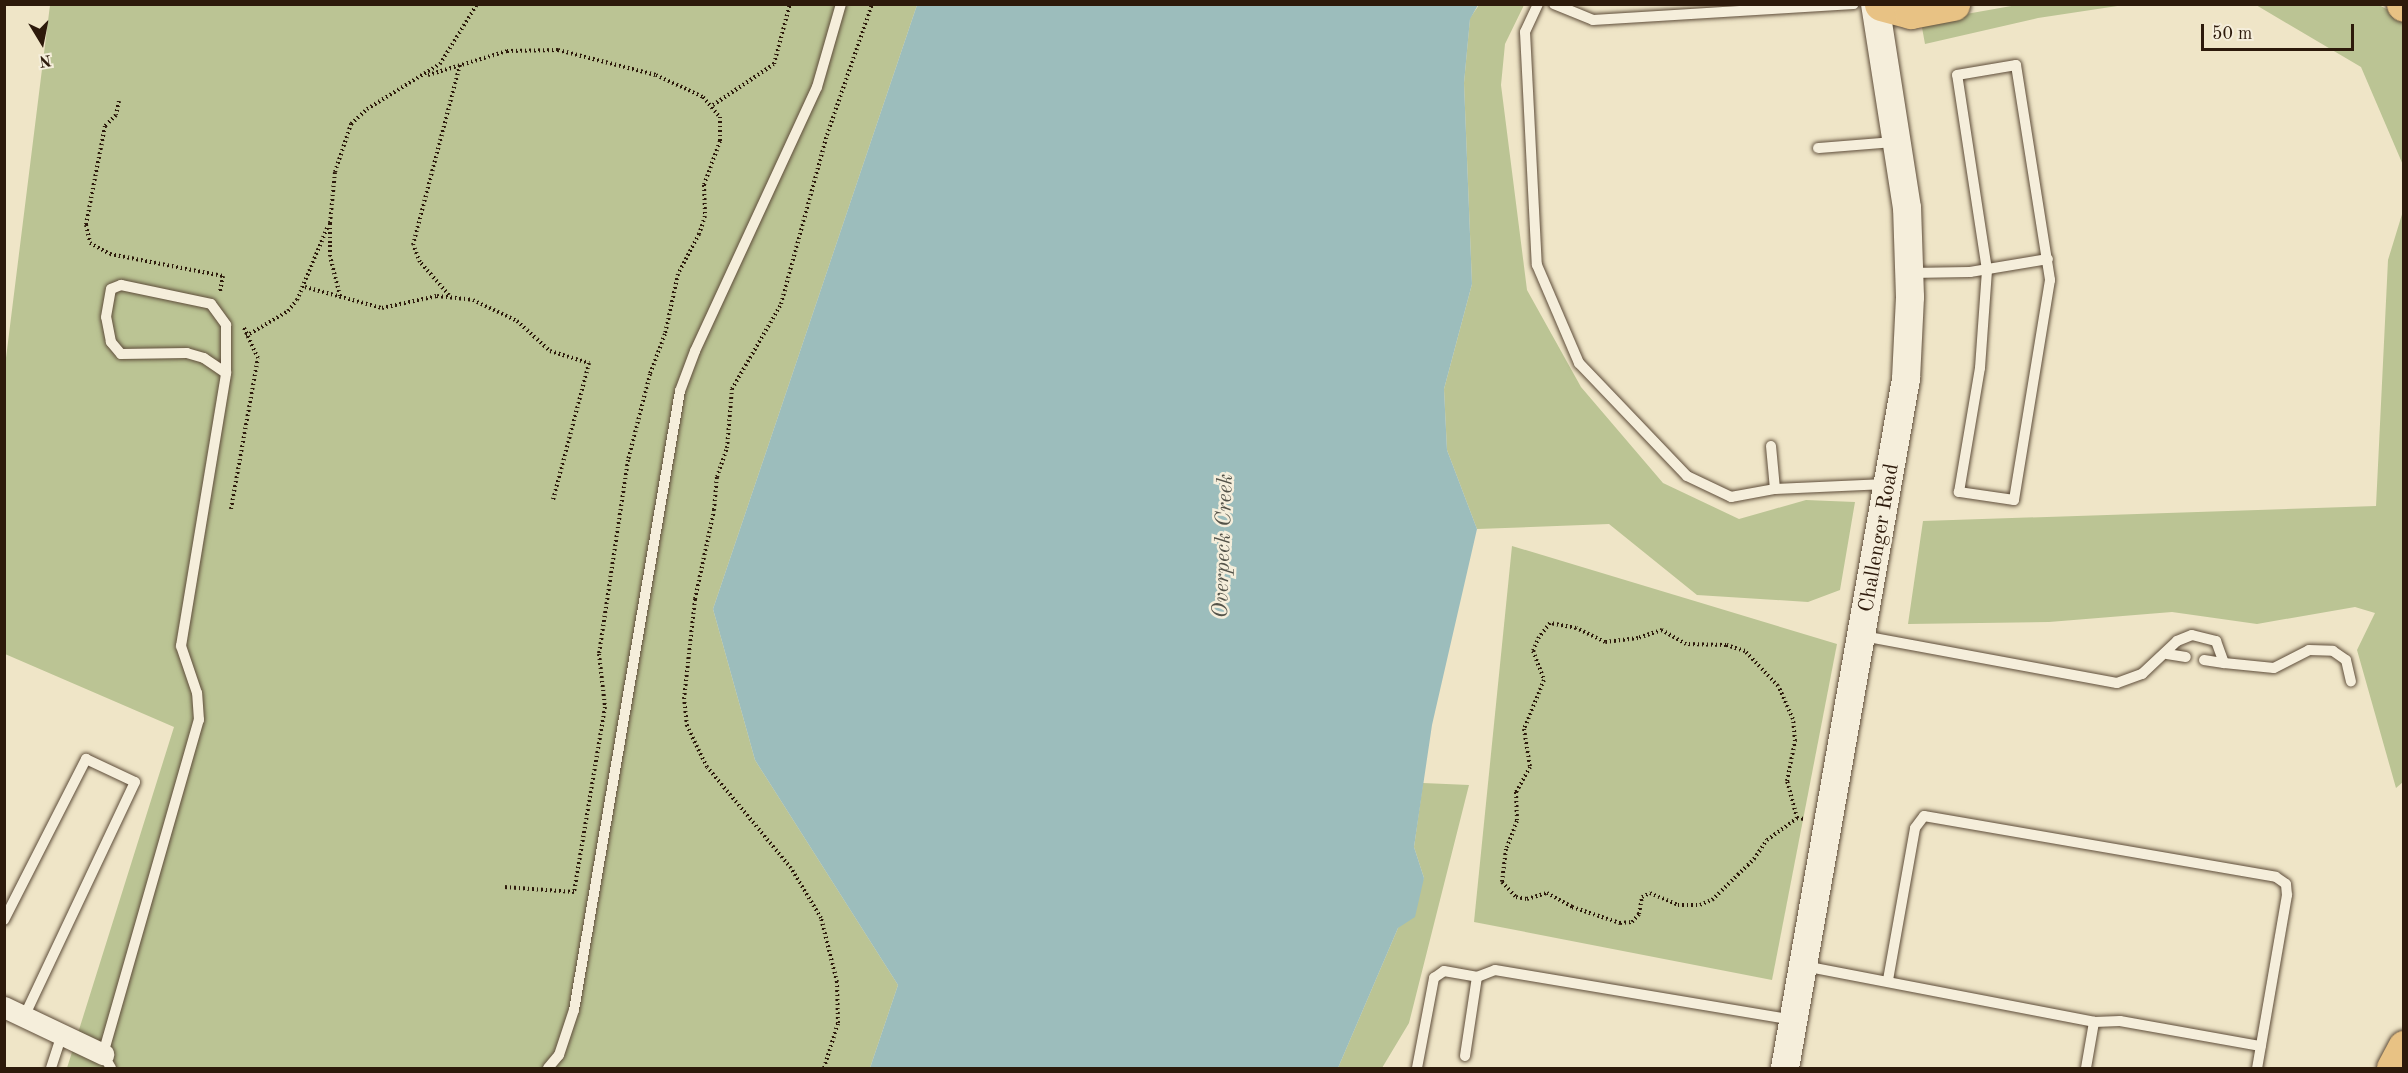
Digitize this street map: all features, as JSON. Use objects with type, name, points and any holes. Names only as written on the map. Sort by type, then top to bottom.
[{"type":"highway","points":[[1881,4],[1911,12],[1953,4]]},
{"type":"highway","points":[[2393,1068],[2403,1047]]},
{"type":"main road","name":"Challenger Road","points":[[1785,1068],[1890,484],[1906,378],[1910,273],[1898,142],[1875,4]]},
{"type":"street","points":[[4,1007],[62,1035],[107,1061]]},
{"type":"lane","points":[[548,1068],[559,1055],[574,1010],[680,391],[694,351],[817,87],[841,4]]},
{"type":"lane","points":[[1538,4],[1525,32],[1537,266],[1579,363],[1687,476],[1731,497],[1775,489],[1890,484]]},
{"type":"lane","points":[[1554,4],[1593,20],[1854,4]]},
{"type":"lane","points":[[2016,65],[2048,259],[2050,292],[2014,500],[1959,492],[1980,368],[1987,270],[1957,75],[2016,65]]},
{"type":"lane","points":[[1818,148],[1898,142]]},
{"type":"lane","points":[[1910,273],[1987,270],[2048,259]]},
{"type":"lane","points":[[107,1061],[199,720],[197,693],[181,646],[226,373],[226,325],[211,304],[121,285],[111,289],[106,317],[111,342],[122,354],[187,353],[204,358],[226,373]]},
{"type":"lane","points":[[1771,446],[1775,489]]},
{"type":"lane","points":[[1863,636],[2101,682],[2130,680],[2167,654],[2186,636],[2211,638],[2224,663]]},
{"type":"lane","points":[[2204,660],[2274,668],[2309,651],[2327,650],[2346,660],[2350,681]]},
{"type":"lane","points":[[2167,654],[2186,657]]},
{"type":"lane","points":[[4,920],[86,759],[135,782],[24,1017]]},
{"type":"lane","points":[[1888,980],[1916,825],[1924,816],[1940,817],[2283,880],[2287,895],[2257,1068]]},
{"type":"lane","points":[[1803,966],[1936,989],[1957,997],[2094,1022],[2120,1021],[2261,1046]]},
{"type":"lane","points":[[1417,1068],[1434,978],[1444,971],[1477,977],[1495,970],[1794,1021]]},
{"type":"lane","points":[[1465,1056],[1477,977]]},
{"type":"lane","points":[[1716,1020],[1719,1007]]},
{"type":"lane","points":[[2086,1068],[2094,1022]]},
{"type":"lane","points":[[51,1068],[62,1035]]},
{"type":"path","points":[[428,75],[440,64],[477,4]]},
{"type":"path","points":[[713,105],[774,64],[790,4]]},
{"type":"path","points":[[824,1068],[837,1012],[837,982],[821,918],[791,868],[707,767],[687,726],[684,699],[695,599],[714,510],[717,477],[729,440],[732,389],[737,375],[782,304],[827,135],[872,4]]},
{"type":"path","points":[[340,296],[330,256],[330,223],[336,172],[351,124],[367,109],[428,75],[507,51],[558,50],[656,75],[713,105],[720,117],[720,141],[704,185],[705,216],[699,234],[678,274],[665,334],[650,374],[628,460],[598,654],[605,707],[574,892],[504,887]]},
{"type":"path","points":[[449,296],[420,262],[412,245],[460,64]]},
{"type":"path","points":[[246,336],[288,311],[305,287],[330,223]]},
{"type":"path","points":[[305,287],[382,308],[418,298],[449,296],[495,308],[550,351],[589,363],[553,500]]},
{"type":"path","points":[[1797,818],[1787,781],[1795,741],[1793,719],[1778,686],[1745,651],[1726,645],[1686,644],[1662,630],[1638,638],[1605,642],[1558,622],[1550,623],[1539,637],[1533,651],[1544,680],[1524,729],[1530,767],[1516,792],[1517,820],[1506,849],[1502,882],[1516,897],[1527,899],[1547,893],[1572,908],[1620,923],[1632,922],[1639,914],[1642,897],[1650,893],[1678,905],[1700,905],[1712,900],[1754,859],[1767,840],[1797,818],[1805,819]]},
{"type":"green space","points":[[50,5],[917,5],[713,609],[755,760],[898,985],[870,1068],[67,1068],[174,727],[5,654],[5,366]]},
{"type":"green space","points":[[1479,5],[1524,5],[1505,44],[1501,85],[1527,290],[1581,387],[1663,483],[1739,519],[1806,500],[1855,502],[1840,590],[1808,602],[1697,595],[1609,524],[1477,529],[1447,450],[1444,389],[1472,284],[1464,83],[1470,18]]},
{"type":"green space","points":[[2017,5],[2124,5],[2038,18],[1925,44],[1921,22]]},
{"type":"green space","points":[[2256,5],[2379,5],[2403,18],[2403,165],[2361,67]]},
{"type":"green space","points":[[2403,211],[2403,782],[2396,788],[2357,650],[2375,613],[2355,607],[2257,624],[2172,612],[2049,622],[1908,624],[1923,521],[2376,506],[2388,260]]},
{"type":"green space","points":[[1512,546],[1837,644],[1772,980],[1474,922]]},
{"type":"green space","points":[[1423,783],[1469,785],[1409,1023],[1382,1068],[1338,1068],[1398,928],[1424,878],[1414,847]]},
{"type":"water","name":"Overpeck Creek","points":[[917,5],[1478,5],[1470,19],[1464,83],[1472,284],[1444,389],[1447,450],[1477,529],[1432,725],[1414,847],[1424,878],[1415,917],[1398,928],[1338,1068],[870,1068],[898,985],[755,760],[713,609]]}]
